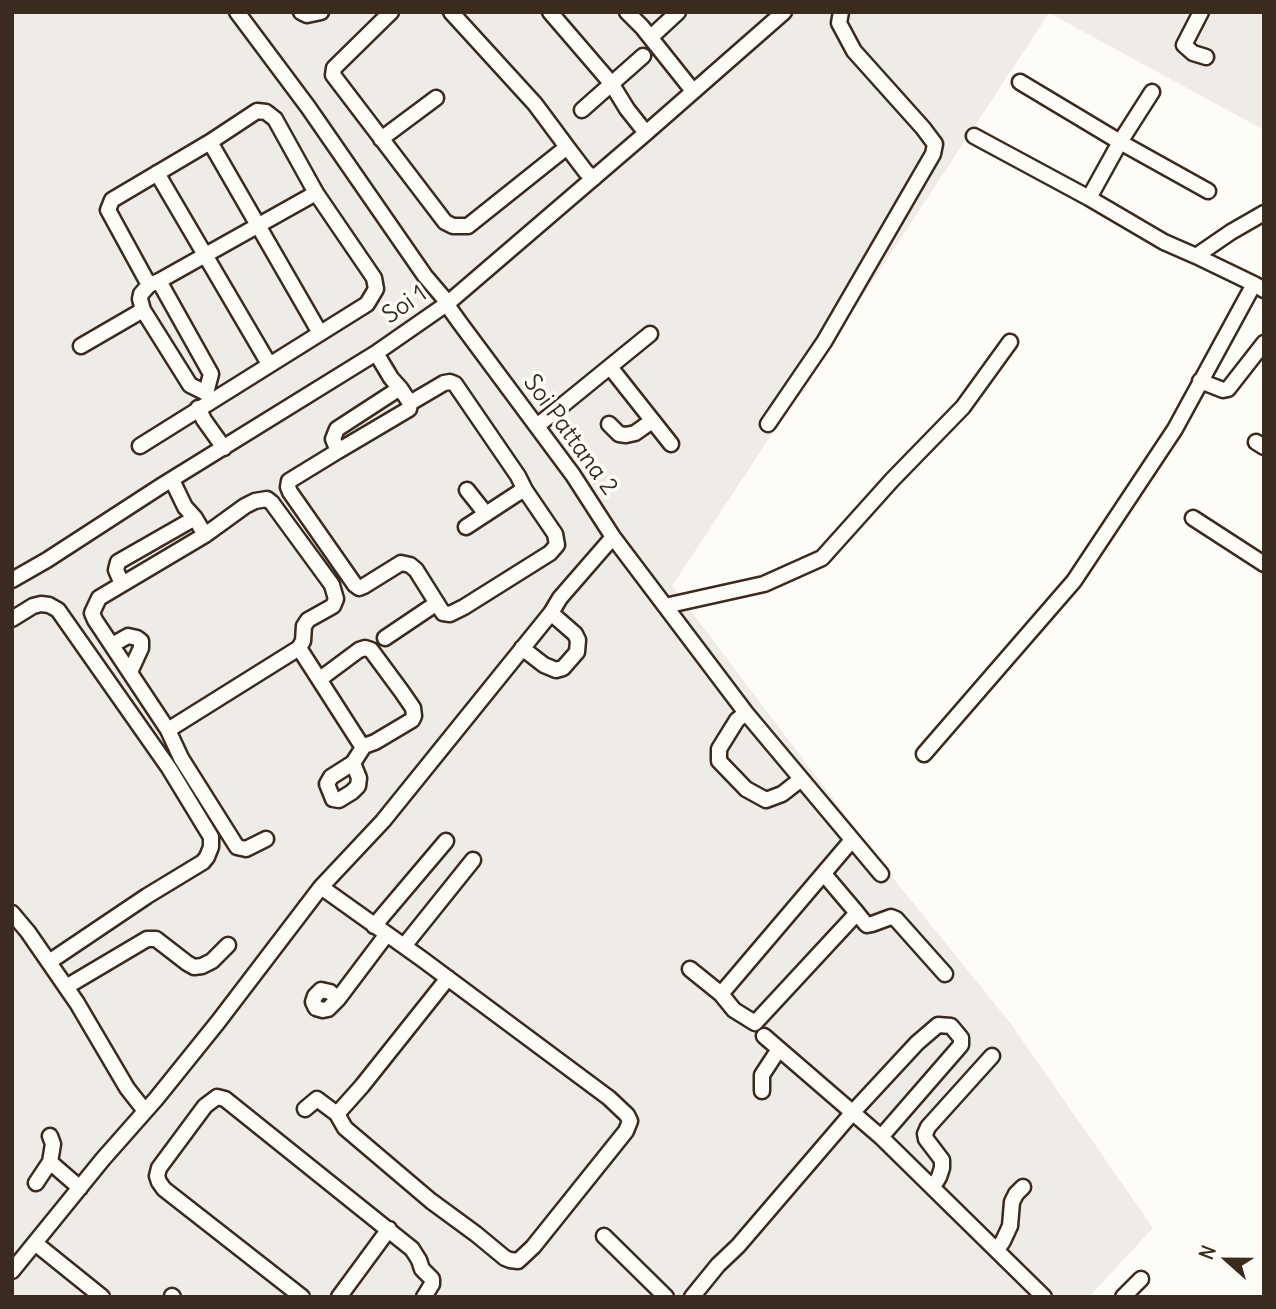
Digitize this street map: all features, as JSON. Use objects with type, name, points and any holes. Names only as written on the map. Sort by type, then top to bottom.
[{"type":"street","name":"Soi Pattana 2","points":[[237,12],[308,107],[425,276],[448,303],[573,475],[613,537],[800,780],[844,849],[881,874]]},
{"type":"street","points":[[301,12],[307,15],[321,12]]},
{"type":"street","points":[[391,12],[334,68],[333,75],[445,222],[453,226],[468,226],[567,146]]},
{"type":"street","points":[[451,12],[535,104],[586,172],[594,178]]},
{"type":"street","points":[[550,12],[611,83],[646,133]]},
{"type":"street","points":[[627,12],[651,37],[693,91]]},
{"type":"street","points":[[651,37],[678,12]]},
{"type":"street","name":"Soi 1","points":[[12,580],[376,353],[448,303],[784,12]]},
{"type":"street","points":[[768,424],[824,342],[933,154],[935,144],[854,51],[839,23],[841,12]]},
{"type":"street","points":[[1201,12],[1184,45],[1193,53],[1206,57]]},
{"type":"street","points":[[582,110],[643,56]]},
{"type":"street","points":[[1020,82],[1208,191]]},
{"type":"street","points":[[1088,198],[1152,92]]},
{"type":"street","points":[[381,139],[436,98]]},
{"type":"street","points":[[140,446],[205,401],[367,304],[376,289],[374,278],[316,193],[275,119],[266,112],[257,111],[112,200],[108,210],[211,374],[205,401],[211,431],[224,448]]},
{"type":"street","points":[[924,754],[1074,581],[1175,429],[1200,381],[1259,287],[1164,242],[974,136]]},
{"type":"street","points":[[210,142],[320,333]]},
{"type":"street","points":[[157,173],[269,364]]},
{"type":"street","points":[[205,401],[190,385],[143,310],[141,294],[154,283],[316,193]]},
{"type":"street","points":[[1196,256],[1264,213]]},
{"type":"street","points":[[81,346],[143,310]]},
{"type":"street","points":[[537,426],[650,334]]},
{"type":"street","points":[[665,606],[764,584],[822,558],[963,407],[1010,342]]},
{"type":"street","points":[[1200,381],[1223,390],[1228,389],[1264,343]]},
{"type":"street","points":[[376,353],[410,403],[409,409],[289,481],[288,487],[355,586],[359,588],[401,564],[406,564],[416,570],[443,613],[450,614],[550,553],[557,545],[555,534],[455,384],[444,383],[410,403]]},
{"type":"street","points":[[610,367],[671,444]]},
{"type":"street","points":[[338,451],[333,439],[337,429],[400,388]]},
{"type":"street","points":[[609,424],[619,434],[626,435],[635,433],[652,421]]},
{"type":"street","points":[[172,480],[185,507],[205,536]]},
{"type":"street","points":[[466,527],[525,489]]},
{"type":"street","points":[[467,490],[486,514]]},
{"type":"street","points":[[168,730],[299,648],[308,620],[333,606],[336,599],[332,585],[272,503],[263,499],[255,501],[205,536],[99,598],[92,613],[168,730],[181,758],[237,847],[246,849],[266,839]]},
{"type":"street","points":[[1193,517],[1264,564]]},
{"type":"street","points":[[122,584],[116,570],[118,562],[195,518]]},
{"type":"street","points":[[12,1271],[76,1184],[218,1022],[526,652],[554,616],[560,598],[613,537]]},
{"type":"street","points":[[385,638],[437,603]]},
{"type":"street","points":[[12,619],[41,604],[58,610],[169,768],[211,837],[211,847],[202,862],[49,962]]},
{"type":"street","points":[[526,652],[556,670],[563,668],[577,652],[578,640],[575,634],[554,616]]},
{"type":"street","points":[[112,645],[128,636],[141,641],[141,648],[130,672]]},
{"type":"street","points":[[299,648],[353,735],[364,746]]},
{"type":"street","points":[[320,679],[359,650],[371,650],[415,714],[412,720],[375,743],[364,746],[353,763]]},
{"type":"street","points":[[746,713],[737,720],[719,749],[719,761],[746,789],[766,800],[782,794],[800,780]]},
{"type":"street","points":[[338,999],[381,930],[446,841]]},
{"type":"street","points":[[721,994],[844,849]]},
{"type":"street","points":[[404,946],[473,860]]},
{"type":"street","points":[[824,874],[864,923],[872,924],[891,917],[896,919],[945,974]]},
{"type":"street","points":[[305,1110],[317,1099],[337,1114],[345,1128],[431,1201],[505,1258],[518,1261],[533,1247],[626,1132],[630,1121],[628,1115],[609,1098],[326,890]]},
{"type":"street","points":[[690,969],[721,994],[734,1010],[755,1023],[857,912]]},
{"type":"street","points":[[12,913],[77,1003],[127,1088],[142,1107]]},
{"type":"street","points":[[66,987],[147,939],[156,939],[194,967],[212,961],[228,945]]},
{"type":"street","points":[[337,1114],[448,978]]},
{"type":"street","points":[[692,1297],[917,1042],[938,1025],[951,1026],[961,1038],[961,1045],[881,1138]]},
{"type":"street","points":[[764,1036],[853,1112],[933,1187],[996,1250],[1035,1294]]},
{"type":"street","points":[[762,1091],[762,1075],[779,1049]]},
{"type":"street","points":[[933,1187],[942,1168],[942,1160],[926,1139],[928,1127],[992,1056]]},
{"type":"street","points":[[302,1297],[164,1189],[159,1182],[159,1168],[210,1101],[217,1097],[225,1099],[412,1249],[422,1269],[432,1279],[424,1297]]},
{"type":"street","points":[[50,1136],[55,1166],[76,1184]]},
{"type":"street","points":[[36,1183],[55,1166]]},
{"type":"street","points":[[996,1250],[1010,1226],[1012,1202],[1023,1187]]},
{"type":"street","points":[[340,1297],[388,1230]]},
{"type":"street","points":[[604,1236],[666,1297]]},
{"type":"street","points":[[35,1243],[102,1297]]},
{"type":"street","points":[[1123,1297],[1142,1279]]},
{"type":"shaded area","points":[[12,12],[1264,12],[1264,130],[1049,13],[672,586],[893,878],[1011,1024],[1153,1228],[1089,1297],[12,1297]]}]
